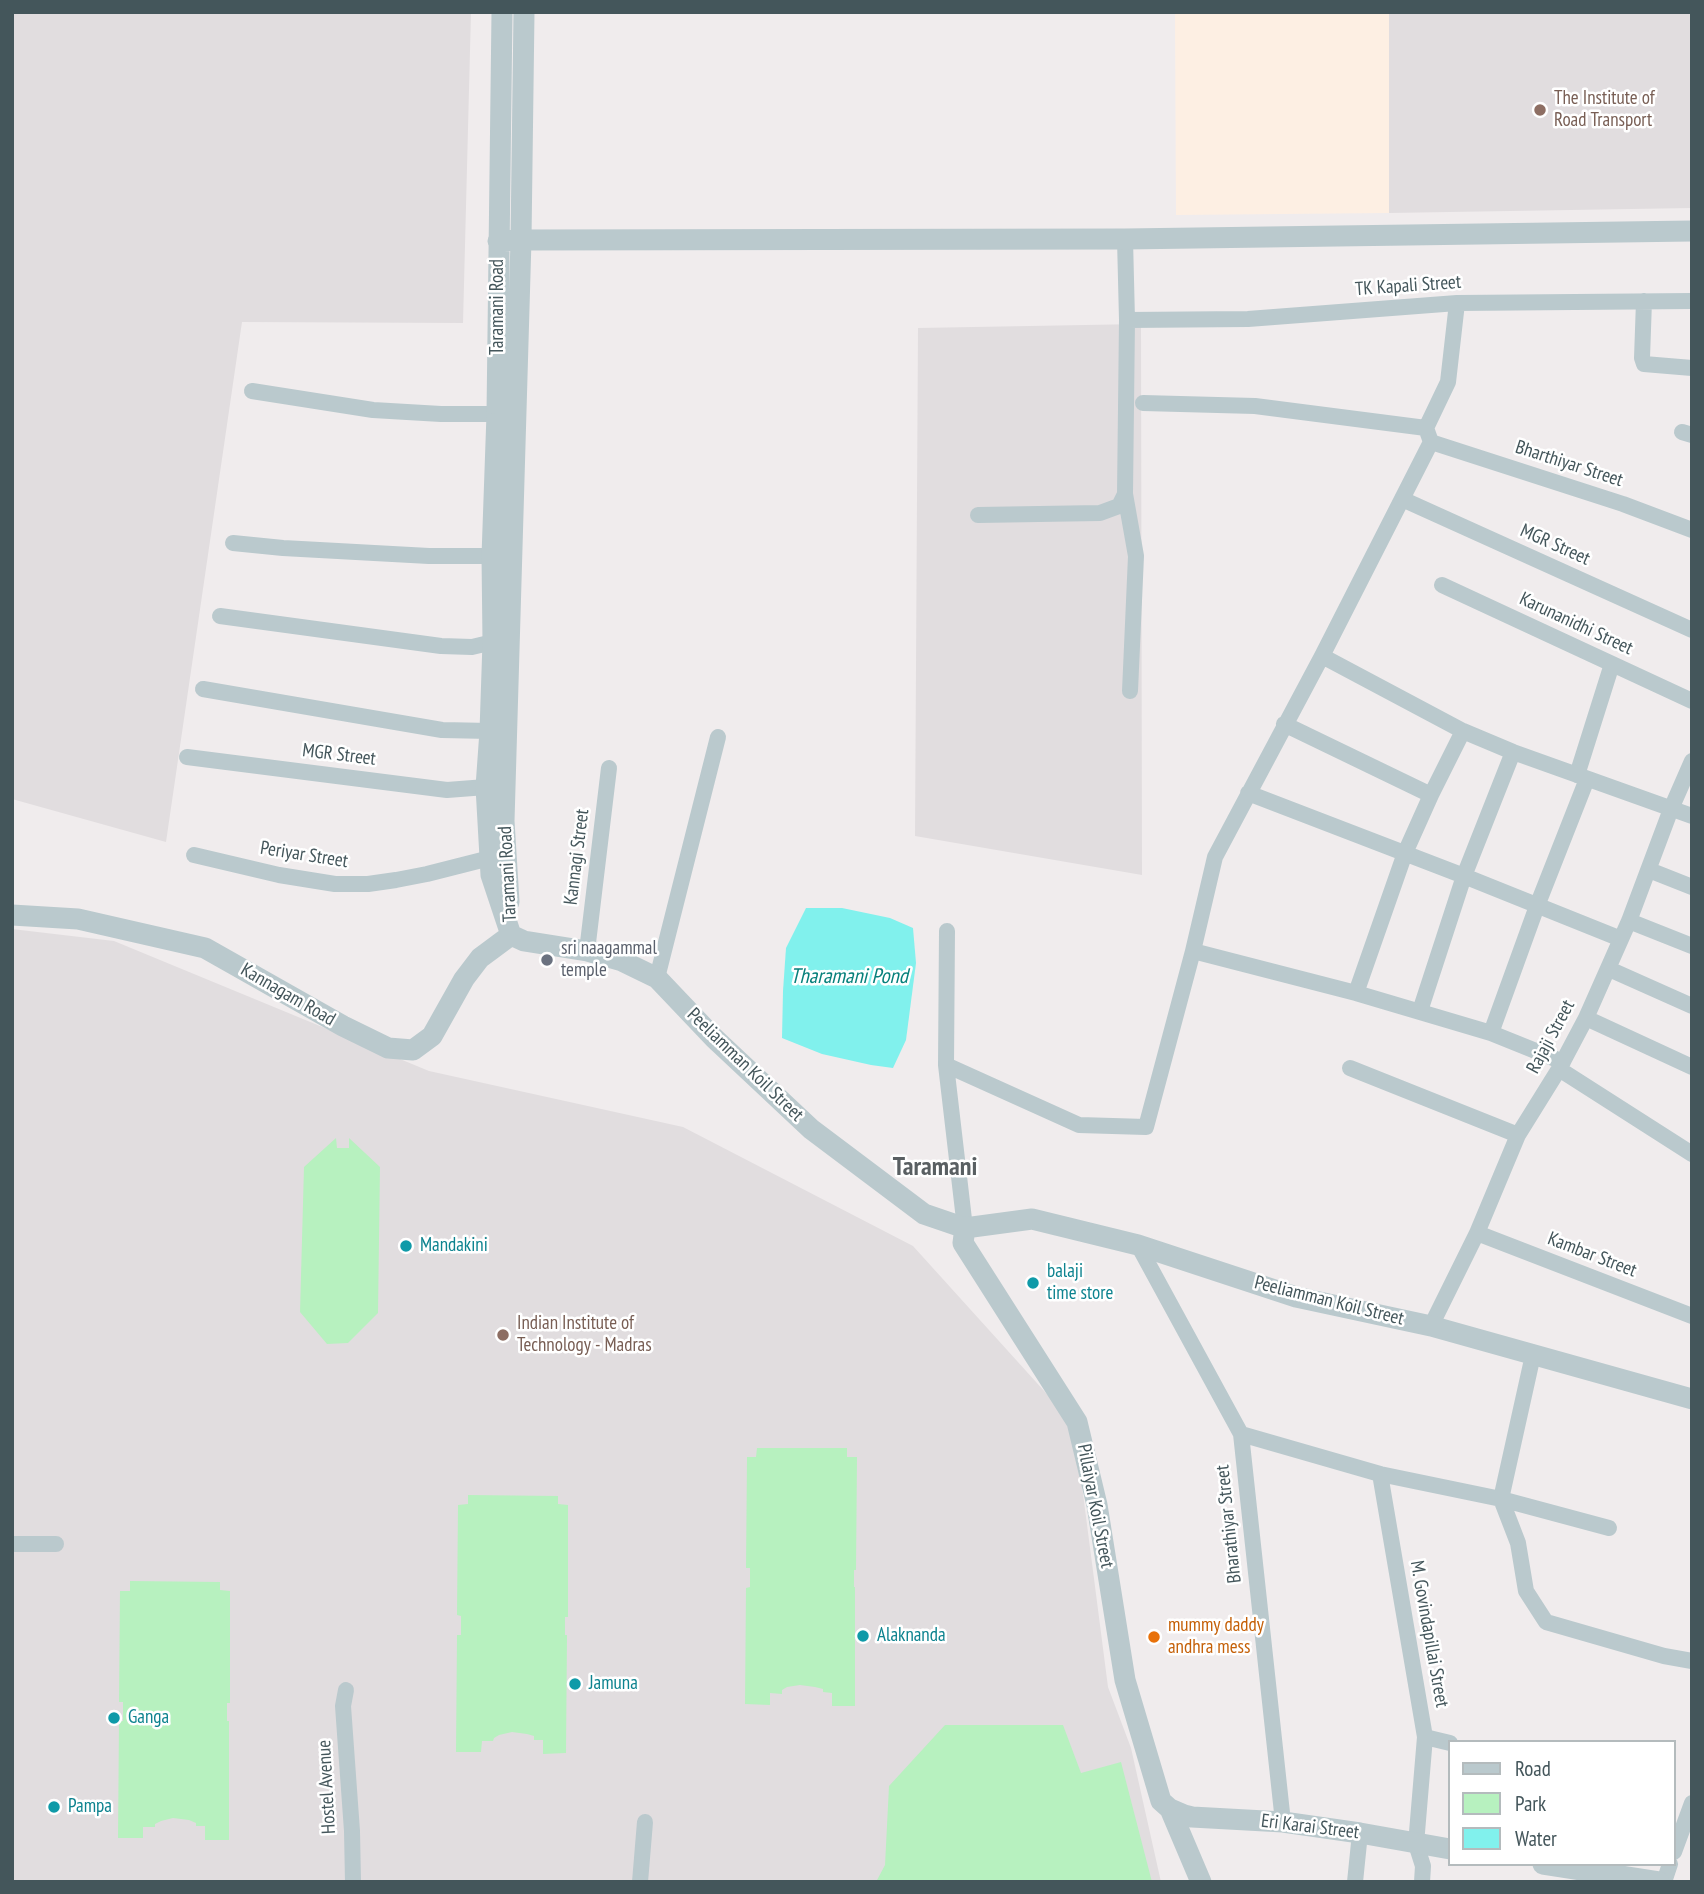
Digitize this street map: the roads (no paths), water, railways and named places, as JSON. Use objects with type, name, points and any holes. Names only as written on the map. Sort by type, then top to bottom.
[{"type":"street","name":"Taramani Road","points":[[502,12],[497,414],[492,556],[493,642],[486,788],[491,875],[511,935]]},
{"type":"street","name":"Taramani Road","points":[[511,935],[504,821],[521,240],[524,12]]},
{"type":"street","points":[[498,241],[1125,239],[1692,231]]},
{"type":"street","points":[[1125,239],[1125,494],[1136,556],[1130,691]]},
{"type":"street","points":[[1644,301],[1644,364],[1692,368]]},
{"type":"street","name":"TK Kapali Street","points":[[1127,320],[1248,319],[1457,303],[1692,301]]},
{"type":"street","points":[[946,1065],[1079,1125],[1146,1127],[1215,857],[1402,499],[1448,382],[1457,303]]},
{"type":"street","points":[[252,391],[373,410],[497,414]]},
{"type":"street","name":"Bharthiyar Street","points":[[1143,403],[1255,406],[1429,435],[1692,530]]},
{"type":"street","points":[[978,515],[1100,513],[1119,506],[1125,494]]},
{"type":"street","name":"MGR Street","points":[[1402,499],[1692,630]]},
{"type":"street","points":[[233,543],[429,556],[492,556]]},
{"type":"street","name":"Karunanidhi Street","points":[[1442,585],[1692,701]]},
{"type":"street","points":[[220,616],[441,646],[472,647],[493,642]]},
{"type":"street","points":[[1322,656],[1463,731],[1513,752],[1692,816]]},
{"type":"street","points":[[1491,1033],[1582,777],[1612,664]]},
{"type":"street","points":[[202,689],[442,730],[490,731]]},
{"type":"street","points":[[1284,724],[1431,795]]},
{"type":"street","points":[[1356,993],[1405,853],[1463,731]]},
{"type":"street","points":[[657,978],[718,737]]},
{"type":"street","points":[[1420,1012],[1464,876],[1513,752]]},
{"type":"street","name":"MGR Street","points":[[187,757],[447,790],[486,788]]},
{"type":"street","name":"Rajaji Street","points":[[1431,1326],[1477,1233],[1518,1135],[1561,1065],[1609,969],[1692,761]]},
{"type":"street","name":"Kannagi Street","points":[[587,951],[609,768]]},
{"type":"street","points":[[1248,793],[1621,939]]},
{"type":"street","name":"Periyar Street","points":[[194,855],[279,875],[335,884],[368,884],[396,880],[490,858]]},
{"type":"street","points":[[1649,870],[1692,887]]},
{"type":"street","name":"Kannagam Road","points":[[12,915],[78,919],[205,948],[343,1026],[388,1048],[413,1050],[432,1036],[464,979],[480,958],[511,935]]},
{"type":"street","points":[[1629,921],[1692,946]]},
{"type":"street","points":[[947,931],[946,1065],[965,1227]]},
{"type":"street","name":"Peeliamman Koil Street","points":[[511,935],[524,942],[587,951],[622,961],[657,978],[714,1038],[811,1129],[924,1214],[965,1227],[1032,1219],[1138,1245],[1296,1297],[1431,1326],[1692,1399]]},
{"type":"street","points":[[1193,951],[1356,993],[1491,1033],[1561,1065],[1692,1154]]},
{"type":"street","points":[[1609,969],[1692,1006]]},
{"type":"street","points":[[1586,1018],[1692,1067]]},
{"type":"street","points":[[1350,1068],[1518,1135]]},
{"type":"street","name":"Pillaiyar Koil Street","points":[[965,1227],[963,1243],[1077,1422],[1097,1505],[1125,1680],[1157,1792],[1161,1801],[1170,1808],[1201,1882]]},
{"type":"street","name":"Kambar Street","points":[[1477,1233],[1692,1316]]},
{"type":"street","name":"Bharathiyar Street","points":[[1138,1245],[1241,1434],[1283,1822]]},
{"type":"street","points":[[1533,1354],[1501,1499],[1518,1543],[1526,1591],[1546,1622],[1664,1657],[1692,1661]]},
{"type":"street","points":[[1241,1434],[1380,1474],[1501,1499],[1609,1528]]},
{"type":"street","name":"M. Govindapillai Street","points":[[1380,1474],[1424,1737],[1416,1844],[1423,1866],[1422,1882]]},
{"type":"street","points":[[12,1544],[56,1544]]},
{"type":"street","name":"Hostel Avenue","points":[[346,1690],[344,1706],[352,1830],[352,1882]]},
{"type":"street","points":[[1424,1737],[1448,1743]]},
{"type":"street","points":[[1676,1846],[1691,1804]]},
{"type":"street","name":"Eri Karai Street","points":[[1170,1808],[1192,1817],[1283,1822],[1448,1849]]},
{"type":"street","points":[[640,1882],[645,1822]]},
{"type":"street","points":[[1355,1882],[1360,1833]]},
{"type":"street","points":[[1556,1866],[1661,1882],[1669,1866]]},
{"type":"water","name":"Tharamani Pond","points":[[806,908],[842,908],[890,918],[913,928],[916,963],[906,1040],[893,1068],[822,1054],[782,1038],[786,948]]},
{"type":"place","name":"The Institute of Road Transport","points":[[1540,110]]},
{"type":"place","name":"sri naagammal temple","points":[[547,960]]},
{"type":"place","name":"Mandakini","points":[[406,1246]]},
{"type":"place","name":"balaji time store","points":[[1033,1283]]},
{"type":"place","name":"Indian Institute of Technology - Madras","points":[[503,1335]]},
{"type":"place","name":"Alaknanda","points":[[863,1636]]},
{"type":"place","name":"mummy daddy andhra mess","points":[[1154,1637]]},
{"type":"place","name":"Jamuna","points":[[575,1684]]},
{"type":"place","name":"Ganga","points":[[114,1718]]},
{"type":"place","name":"Pampa","points":[[54,1807]]},
{"type":"district","name":"Taramani","points":[[935,1168]]}]
